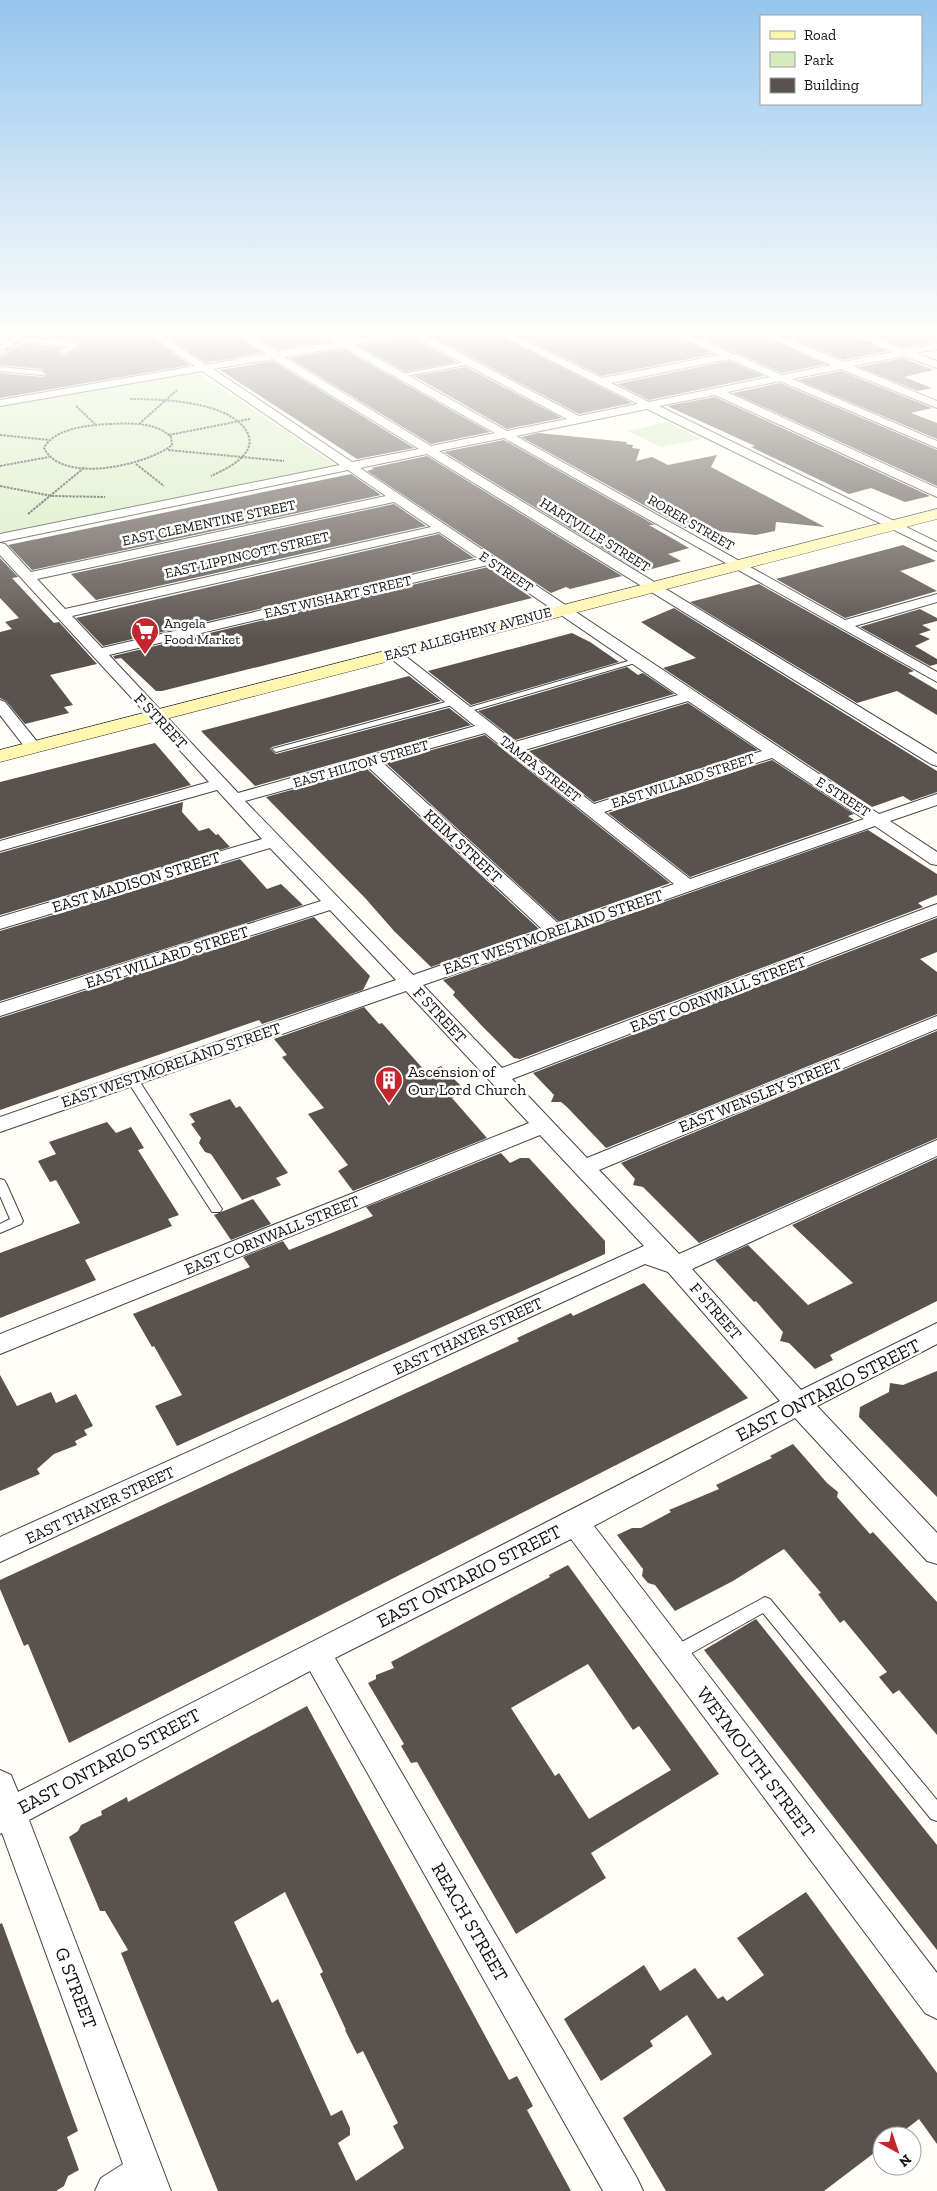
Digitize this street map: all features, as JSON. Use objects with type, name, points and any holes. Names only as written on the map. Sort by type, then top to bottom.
[{"type":"main road","name":"EAST ALLEGHENY AVENUE","points":[[0,756],[937,514]]},
{"type":"street","name":"E STREET","points":[[302,435],[937,860]]},
{"type":"street","name":"HARTVILLE STREET","points":[[403,435],[937,761]]},
{"type":"street","points":[[0,538],[505,435]]},
{"type":"street","name":"RORER STREET","points":[[506,435],[937,678]]},
{"type":"street","points":[[709,435],[937,547]]},
{"type":"street","points":[[812,435],[937,493]]},
{"type":"street","points":[[912,435],[937,446]]},
{"type":"street","name":"EAST CLEMENTINE STREET","points":[[28,577],[395,498]]},
{"type":"street","name":"EAST LIPPINCOTT STREET","points":[[61,614],[441,528]]},
{"type":"street","name":"F STREET","points":[[0,547],[273,841],[409,982],[676,1266],[798,1404],[937,1552]]},
{"type":"street","name":"EAST WISHART STREET","points":[[100,654],[489,561]]},
{"type":"street","points":[[843,625],[937,598]]},
{"type":"street","name":"TAMPA STREET","points":[[394,654],[686,885]]},
{"type":"street","points":[[922,669],[937,664]]},
{"type":"street","points":[[513,748],[690,696]]},
{"type":"street","points":[[0,705],[33,747]]},
{"type":"street","name":"EAST HILTON STREET","points":[[0,846],[228,792],[370,761],[486,728]]},
{"type":"street","name":"EAST WILLARD STREET","points":[[592,810],[774,752]]},
{"type":"street","name":"KEIM STREET","points":[[370,761],[555,931]]},
{"type":"street","name":"EAST WESTMORELAND STREET","points":[[0,1125],[937,799]]},
{"type":"street","name":"EAST MADISON STREET","points":[[0,923],[273,841]]},
{"type":"street","name":"EAST WILLARD STREET","points":[[0,1010],[334,904]]},
{"type":"street","name":"EAST CORNWALL STREET","points":[[498,1077],[937,910]]},
{"type":"street","name":"EAST WENSLEY STREET","points":[[584,1168],[937,1022]]},
{"type":"street","name":"EAST CORNWALL STREET","points":[[0,1344],[543,1126]]},
{"type":"street","points":[[676,1266],[937,1147]]},
{"type":"street","name":"EAST THAYER STREET","points":[[0,1550],[644,1255],[676,1266]]},
{"type":"street","name":"EAST ONTARIO STREET","points":[[3,1806],[316,1653],[575,1523],[798,1404],[937,1333]]},
{"type":"street","name":"WEYMOUTH STREET","points":[[575,1523],[937,2001]]},
{"type":"street","name":"REACH STREET","points":[[316,1653],[624,2191]]},
{"type":"street","name":"G STREET","points":[[3,1806],[148,2181]]},
{"type":"street","points":[[114,2191],[148,2181]]},
{"type":"lane","points":[[276,749],[638,661]]},
{"type":"lane","points":[[132,1079],[216,1209]]},
{"type":"lane","points":[[0,1183],[17,1221],[0,1229]]},
{"type":"lane","points":[[674,1654],[766,1604],[937,1813]]},
{"type":"path","points":[[2,435],[50,440]]},
{"type":"path","points":[[49,457],[45,451],[45,446],[50,440],[60,435]]},
{"type":"path","points":[[0,466],[49,457],[70,465],[86,467],[135,464],[149,460],[168,450],[172,445],[169,435]]},
{"type":"path","points":[[208,477],[225,470],[242,458],[250,445],[249,435]]},
{"type":"path","points":[[168,450],[291,462]]},
{"type":"path","points":[[135,464],[168,489],[158,491]]},
{"type":"path","points":[[27,515],[86,467]]},
{"type":"path","points":[[0,486],[15,491],[50,497],[113,496]]},
{"type":"green space","points":[[0,435],[291,435],[337,466],[0,535]]},
{"type":"green space","points":[[637,435],[693,435],[701,439],[661,447]]},
{"type":"building","points":[[320,435],[393,435],[414,448],[357,459]]},
{"type":"building","points":[[417,435],[474,435],[431,444]]},
{"type":"building","points":[[561,435],[627,442],[626,444],[633,445],[632,448],[640,449],[636,461],[652,457],[668,465],[717,455],[711,467],[825,527],[776,522],[775,531],[756,535],[685,528],[521,437]]},
{"type":"building","points":[[731,435],[798,435],[930,496],[905,502],[871,488],[849,494],[751,447],[755,446]]},
{"type":"building","points":[[826,435],[902,435],[937,450],[937,486]]},
{"type":"building","points":[[928,435],[937,435],[937,439]]},
{"type":"building","points":[[504,440],[655,525],[649,525],[689,548],[668,554],[681,561],[641,572],[444,452]]},
{"type":"building","points":[[427,456],[622,576],[570,589],[566,587],[551,593],[367,471],[374,469],[371,468]]},
{"type":"building","points":[[351,474],[381,495],[32,570],[8,545]]},
{"type":"building","points":[[394,504],[426,526],[96,600],[71,574]]},
{"type":"building","points":[[439,534],[474,558],[103,646],[76,618]]},
{"type":"building","points":[[903,545],[936,561],[900,571],[937,591],[845,618],[776,579]]},
{"type":"building","points":[[0,558],[18,577],[12,578],[54,623],[59,622],[97,664],[50,675],[73,705],[64,707],[69,713],[25,724],[6,701],[0,698],[0,632],[12,629],[5,622],[19,618],[0,598]]},
{"type":"building","points":[[488,567],[532,598],[162,691],[156,691],[121,658],[115,659],[113,656]]},
{"type":"building","points":[[759,584],[914,671],[908,673],[937,690],[937,715],[897,691],[857,703],[690,602]]},
{"type":"building","points":[[674,608],[937,771],[937,792],[911,801],[903,796],[872,807],[663,668],[696,658],[641,622]]},
{"type":"building","points":[[920,609],[937,618],[937,621],[922,625],[931,630],[919,634],[930,639],[915,646],[937,659],[937,664],[930,666],[860,627]]},
{"type":"building","points":[[572,633],[590,642],[619,662],[471,705],[428,671]]},
{"type":"building","points":[[627,667],[638,675],[643,673],[674,694],[515,740],[478,711]]},
{"type":"building","points":[[409,676],[441,701],[270,749],[276,754],[449,708],[471,725],[255,786],[201,731]]},
{"type":"building","points":[[688,703],[758,750],[594,802],[529,751]]},
{"type":"building","points":[[485,735],[670,883],[559,922],[386,763]]},
{"type":"building","points":[[155,743],[191,785],[0,839],[0,782]]},
{"type":"building","points":[[772,760],[854,814],[848,816],[854,820],[690,877],[608,813]]},
{"type":"building","points":[[367,769],[539,929],[431,967],[266,797]]},
{"type":"building","points":[[183,802],[182,812],[199,831],[209,828],[216,835],[218,834],[230,847],[0,915],[0,853]]},
{"type":"building","points":[[868,830],[937,874],[937,895],[918,903],[923,907],[520,1059],[514,1058],[482,1026],[453,995],[455,992],[443,980]]},
{"type":"building","points":[[240,859],[267,889],[281,884],[303,905],[0,1001],[0,931]]},
{"type":"building","points":[[314,917],[370,976],[363,990],[262,1024],[259,1020],[0,1110],[0,1018]]},
{"type":"building","points":[[937,918],[937,952],[920,959],[937,972],[937,1014],[606,1148],[567,1107],[561,1102],[551,1102],[554,1095],[533,1073]]},
{"type":"building","name":"Ascension of Our Lord Church","points":[[364,1007],[379,1024],[382,1023],[426,1072],[441,1066],[466,1091],[452,1098],[487,1138],[353,1191],[338,1171],[348,1165],[308,1114],[324,1108],[282,1057],[287,1055],[274,1039]]},
{"type":"building","points":[[937,1031],[937,1138],[699,1243],[643,1187],[633,1185],[635,1179],[621,1163]]},
{"type":"building","points":[[230,1099],[236,1108],[240,1106],[288,1173],[276,1178],[281,1185],[242,1200],[211,1154],[205,1152],[199,1143],[201,1138],[191,1124],[195,1122],[189,1114]]},
{"type":"building","points":[[107,1122],[116,1133],[131,1127],[144,1148],[138,1150],[179,1215],[168,1219],[172,1226],[85,1260],[96,1280],[0,1318],[0,1253],[80,1223],[56,1180],[50,1182],[38,1161],[56,1154],[49,1142]]},
{"type":"building","points":[[501,1153],[510,1163],[520,1158],[529,1158],[605,1241],[605,1254],[177,1446],[155,1406],[182,1395],[133,1314],[250,1267],[243,1257],[283,1241],[289,1250],[339,1230],[373,1216],[366,1207]]},
{"type":"building","points":[[937,1158],[937,1301],[830,1355],[833,1360],[815,1369],[789,1343],[780,1341],[783,1332],[756,1301],[754,1302],[715,1260],[748,1245],[808,1305],[853,1283],[792,1225]]},
{"type":"building","points":[[253,1199],[271,1224],[231,1240],[214,1215]]},
{"type":"building","points":[[644,1283],[748,1398],[69,1743],[28,1644],[24,1646],[0,1589],[0,1580],[519,1341],[517,1338],[571,1313],[573,1316]]},
{"type":"building","points":[[937,1371],[937,1497],[859,1417],[860,1407],[889,1392],[890,1383],[903,1385]]},
{"type":"building","points":[[0,1375],[17,1406],[51,1392],[56,1403],[76,1394],[93,1426],[84,1430],[87,1435],[75,1441],[77,1445],[54,1454],[37,1469],[40,1474],[0,1491]]},
{"type":"building","points":[[793,1444],[827,1483],[838,1492],[837,1497],[870,1534],[873,1532],[937,1602],[937,1735],[899,1690],[893,1694],[879,1677],[887,1672],[844,1620],[840,1623],[818,1594],[821,1593],[784,1549],[733,1581],[675,1611],[655,1585],[648,1583],[642,1576],[643,1569],[617,1535],[632,1528],[641,1528],[671,1512],[669,1510],[719,1489],[716,1485],[772,1458],[770,1456]]},
{"type":"building","points":[[568,1565],[719,1774],[591,1853],[606,1878],[516,1934],[417,1762],[411,1763],[401,1746],[404,1744],[368,1683],[376,1679],[376,1675],[394,1668],[391,1662],[550,1577],[549,1575]],"holes":[[[588,1664],[633,1730],[639,1726],[671,1770],[589,1819],[559,1773],[555,1776],[511,1708]]]},
{"type":"building","points":[[756,1619],[937,1845],[937,1950],[704,1650]]},
{"type":"building","points":[[307,1706],[509,2080],[517,2076],[533,2106],[527,2110],[571,2191],[218,2191],[121,1953],[128,1950],[105,1911],[100,1911],[69,1837],[78,1831],[81,1825],[102,1815],[101,1811],[127,1797],[128,1802]],"holes":[[[285,1892],[323,1972],[320,1974],[345,2030],[357,2054],[363,2051],[398,2123],[393,2126],[404,2148],[356,2181],[338,2143],[350,2135],[350,2128],[342,2110],[331,2116],[278,1999],[272,2003],[234,1922]]]},
{"type":"building","points":[[806,1892],[937,2073],[937,2144],[919,2119],[910,2126],[872,2126],[872,2155],[824,2191],[666,2191],[623,2118],[712,2054],[687,2015],[650,2041],[653,2046],[601,2081],[564,2019],[644,1965],[660,1991],[695,1968],[718,1999],[723,1996],[727,2001],[764,1975],[737,1938]]},
{"type":"building","points":[[2,1923],[78,2131],[67,2137],[79,2170],[68,2176],[64,2186],[56,2191],[0,2191],[0,1924]]},
{"type":"place","name":"Angela Food Market","points":[[145,655]]},
{"type":"place","name":"Ascension of Our Lord Church","points":[[389,1104]]}]
